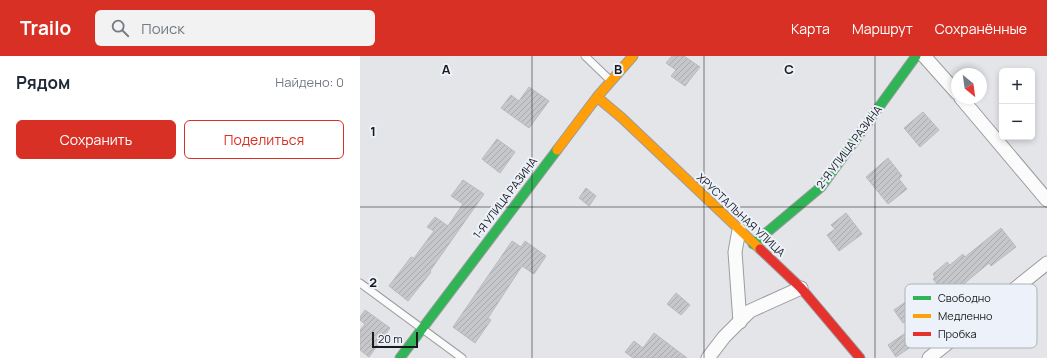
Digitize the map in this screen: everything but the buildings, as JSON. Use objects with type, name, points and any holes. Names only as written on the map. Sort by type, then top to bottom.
[{"type":"street","name":"1-Я УЛИЦА РАЗИНА","points":[[400,358],[610,80],[633,56]]},
{"type":"street","name":"2-Я УЛИЦА РАЗИНА","points":[[753,244],[821,187],[916,56]]},
{"type":"street","points":[[924,56],[951,86]]},
{"type":"street","name":"ХРУСТАЛЬНАЯ УЛИЦА","points":[[597,97],[622,118],[801,288],[860,358]]},
{"type":"street","points":[[966,104],[1047,200]]},
{"type":"street","points":[[739,230],[735,252],[740,322]]},
{"type":"street","points":[[1021,284],[1047,263]]},
{"type":"street","points":[[708,358],[724,337],[750,311],[801,288]]},
{"type":"street","points":[[929,358],[941,348]]},
{"type":"lane","points":[[585,56],[610,80]]},
{"type":"lane","points":[[360,283],[462,358]]},
{"type":"traffic: fast","points":[[753,244],[821,187],[916,56]]},
{"type":"traffic: fast","points":[[400,358],[557,150]]},
{"type":"traffic: slow","points":[[557,150],[597,97],[633,56]]},
{"type":"traffic: slow","points":[[597,97],[622,118],[760,249]]},
{"type":"traffic: jam","points":[[760,249],[801,288],[860,358]]}]
